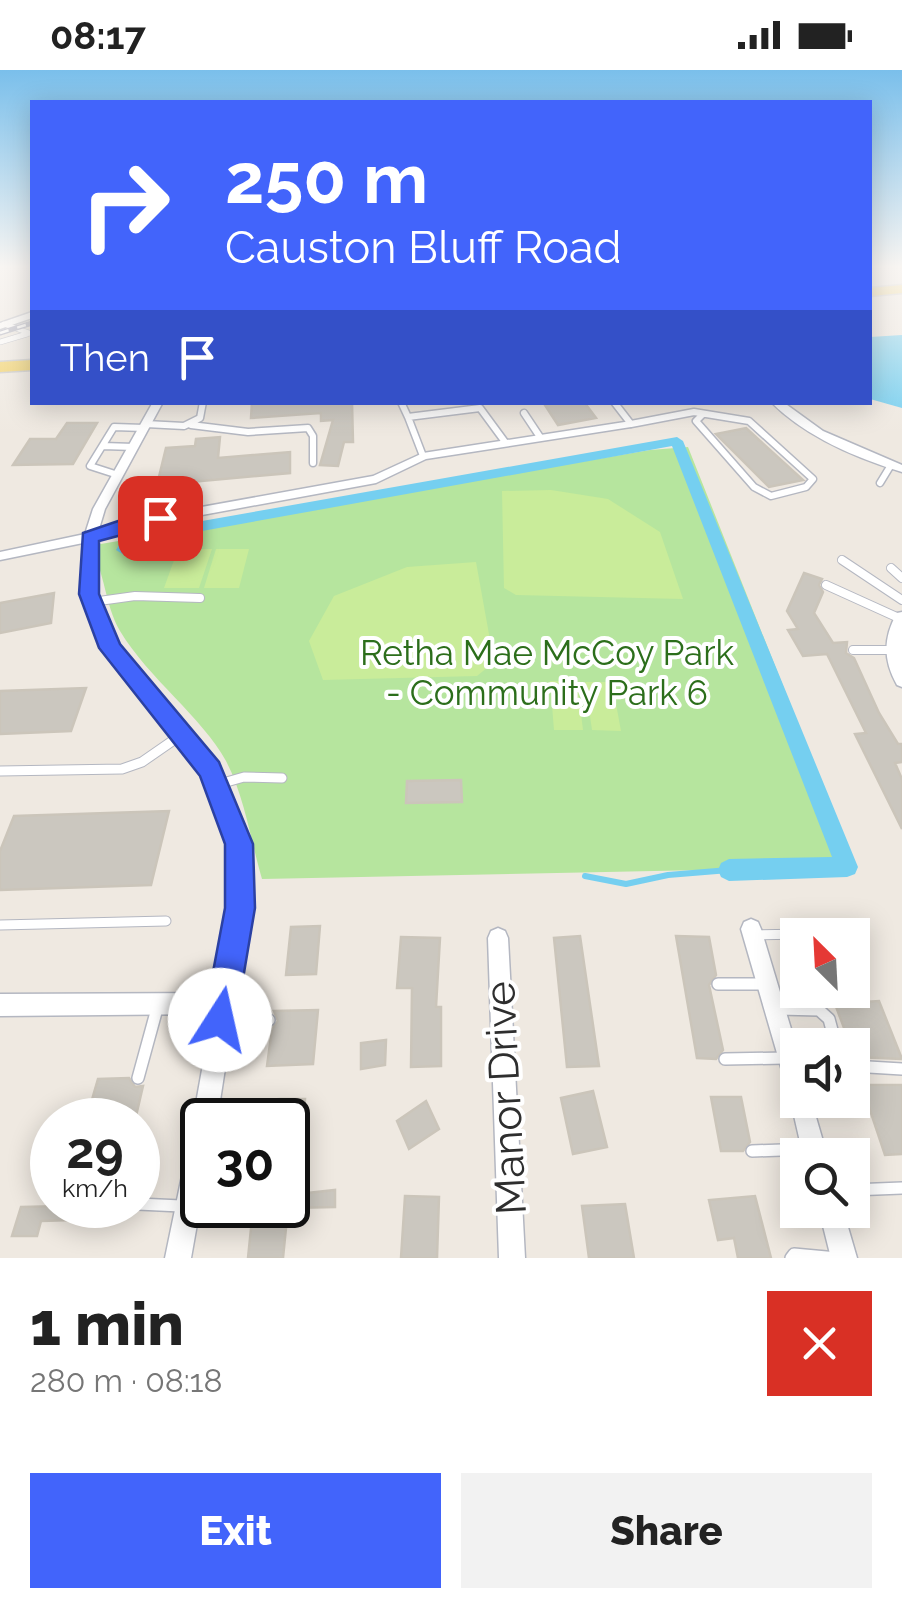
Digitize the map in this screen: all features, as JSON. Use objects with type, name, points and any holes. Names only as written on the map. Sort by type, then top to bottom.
[{"type":"main road","points":[[0,356],[30,354]]},
{"type":"main road","points":[[0,367],[30,365]]},
{"type":"street","points":[[156,405],[90,537],[92,602],[110,648],[210,770],[239,844],[240,908],[208,1098]]},
{"type":"street","points":[[779,405],[791,416],[846,446],[896,467]]},
{"type":"street","points":[[0,556],[90,537],[124,525],[376,480],[423,456],[631,424]]},
{"type":"street","points":[[901,618],[892,633],[902,680]]},
{"type":"street","points":[[752,932],[781,1028]]},
{"type":"street","name":"Manor Drive","points":[[498,938],[512,1258]]},
{"type":"street","points":[[0,1004],[158,1004],[221,1012]]},
{"type":"street","points":[[178,1258],[184,1228]]},
{"type":"street","points":[[834,1228],[840,1258]]},
{"type":"lane","points":[[2,325],[30,334]]},
{"type":"lane","points":[[0,342],[30,334]]},
{"type":"lane","points":[[191,424],[200,418],[203,405]]},
{"type":"lane","points":[[402,405],[423,456]]},
{"type":"lane","points":[[616,405],[631,424],[680,413],[702,415],[749,421],[813,479],[806,487],[771,496],[754,487],[696,421],[702,415]]},
{"type":"lane","points":[[408,417],[480,408],[505,442]]},
{"type":"lane","points":[[524,412],[540,436]]},
{"type":"lane","points":[[118,475],[90,466],[114,427],[191,424],[248,432],[308,428],[313,436],[313,462]]},
{"type":"lane","points":[[103,446],[134,446]]},
{"type":"lane","points":[[880,483],[896,467]]},
{"type":"lane","points":[[842,560],[902,600]]},
{"type":"lane","points":[[890,568],[902,578]]},
{"type":"lane","points":[[826,585],[901,618]]},
{"type":"lane","points":[[92,602],[135,596],[200,598]]},
{"type":"lane","points":[[853,650],[894,650]]},
{"type":"lane","points":[[0,771],[122,769],[142,762],[182,734]]},
{"type":"lane","points":[[216,785],[244,777],[282,778]]},
{"type":"lane","points":[[0,925],[166,921]]},
{"type":"lane","points":[[752,932],[780,933]]},
{"type":"lane","points":[[718,984],[767,984]]},
{"type":"lane","points":[[138,1078],[158,1004]]},
{"type":"lane","points":[[774,1009],[819,1010],[830,1019],[832,1028]]},
{"type":"lane","points":[[221,1012],[269,1020]]},
{"type":"lane","points":[[725,1059],[780,1061]]},
{"type":"lane","points":[[870,1067],[902,1070]]},
{"type":"lane","points":[[752,1151],[780,1151]]},
{"type":"lane","points":[[870,1189],[902,1188]]},
{"type":"lane","points":[[790,1258],[794,1254],[840,1258]]},
{"type":"green space","name":"Retha Mae McCoy Park - Community Park 6","points":[[688,447],[855,867],[262,879],[242,803],[226,761],[120,631],[89,546],[650,450]]},
{"type":"green space","points":[[551,490],[608,499],[660,532],[683,599],[516,595],[504,588],[502,491]]},
{"type":"green space","points":[[178,549],[212,549],[199,588],[164,588]]},
{"type":"green space","points":[[216,549],[249,549],[239,588],[204,588]]},
{"type":"green space","points":[[476,562],[494,662],[477,676],[323,680],[309,641],[334,596],[407,567]]},
{"type":"green space","points":[[550,681],[577,681],[583,730],[554,730]]},
{"type":"green space","points":[[585,682],[612,682],[621,731],[592,730]]},
{"type":"water","points":[[902,335],[902,408],[872,400],[872,337]]},
{"type":"building","points":[[252,405],[352,405],[353,442],[344,442],[338,466],[320,465],[333,420],[321,421],[321,413],[251,418]]},
{"type":"building","points":[[545,405],[586,405],[596,418],[558,425]]},
{"type":"building","points":[[67,423],[97,423],[73,464],[13,465],[30,439],[56,439]]},
{"type":"building","points":[[746,428],[803,480],[769,487],[716,434]]},
{"type":"building","points":[[220,437],[218,458],[290,452],[290,473],[157,485],[166,448],[195,446],[196,439]]},
{"type":"building","points":[[804,573],[822,579],[819,585],[823,592],[814,613],[833,643],[847,642],[846,653],[854,658],[879,713],[898,744],[902,744],[902,762],[895,763],[902,779],[902,829],[855,734],[866,733],[827,654],[803,656],[788,630],[798,629],[787,611]]},
{"type":"building","points":[[54,593],[51,623],[0,633],[0,603]]},
{"type":"building","points":[[86,688],[71,731],[0,734],[0,691]]},
{"type":"building","points":[[461,780],[462,802],[406,803],[407,781]]},
{"type":"building","points":[[169,811],[151,885],[0,890],[0,851],[14,816]]},
{"type":"building","points":[[320,926],[316,974],[286,975],[291,927]]},
{"type":"building","points":[[580,936],[599,1066],[567,1067],[554,938]]},
{"type":"building","points":[[676,936],[709,937],[716,975],[709,985],[723,1050],[716,1059],[697,1058]]},
{"type":"building","points":[[401,937],[440,938],[436,1007],[441,1007],[441,1066],[411,1067],[412,988],[397,988]]},
{"type":"building","points":[[879,1001],[902,1059],[870,1058],[870,1028],[844,1028],[837,1008],[870,1008],[870,1002]]},
{"type":"building","points":[[318,1010],[313,1064],[267,1066],[272,1029],[278,1021],[274,1011]]},
{"type":"building","points":[[386,1040],[385,1065],[361,1069],[361,1043]]},
{"type":"building","points":[[129,1078],[135,1087],[143,1086],[140,1098],[92,1098],[98,1079]]},
{"type":"building","points":[[870,1085],[902,1085],[902,1154],[885,1155],[870,1110]]},
{"type":"building","points":[[593,1091],[607,1147],[573,1154],[561,1098]]},
{"type":"building","points":[[711,1097],[741,1097],[750,1142],[743,1151],[721,1151]]},
{"type":"building","points":[[426,1101],[439,1129],[409,1149],[397,1121]]},
{"type":"building","points":[[335,1190],[335,1207],[310,1208],[310,1193]]},
{"type":"building","points":[[405,1196],[439,1197],[437,1258],[401,1258]]},
{"type":"building","points":[[755,1196],[771,1258],[738,1258],[734,1238],[718,1240],[709,1200]]},
{"type":"building","points":[[625,1204],[634,1258],[589,1258],[582,1206]]},
{"type":"building","points":[[21,1207],[30,1207],[30,1228],[39,1228],[37,1236],[12,1236]]},
{"type":"building","points":[[251,1228],[286,1228],[283,1258],[248,1258]]},
{"type":"waterway","points":[[124,550],[127,544],[168,532],[677,441],[847,867],[729,870]]},
{"type":"waterway","points":[[585,876],[626,884],[668,875],[729,870]]},
{"type":"railway","points":[[0,333],[30,324]]},
{"type":"route","points":[[160,518],[90,537],[89,594],[110,648],[210,770],[239,844],[240,908],[220,1020]]}]
